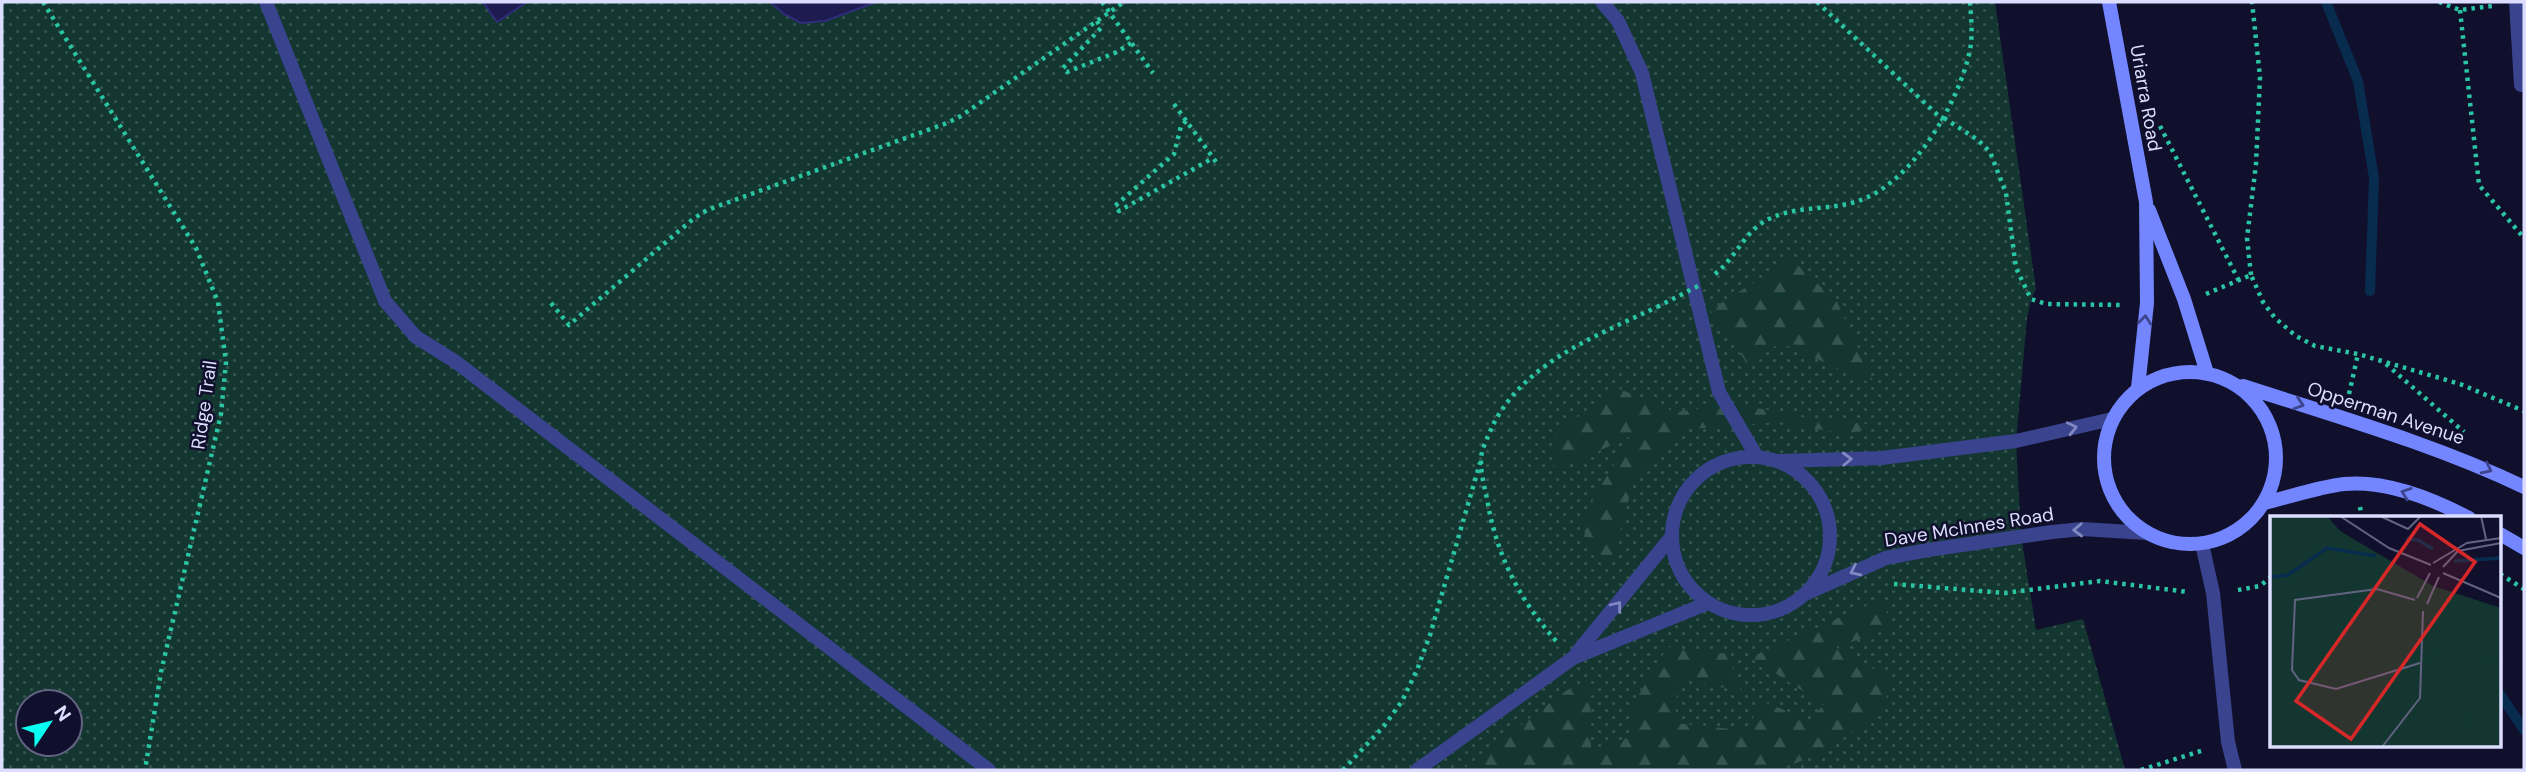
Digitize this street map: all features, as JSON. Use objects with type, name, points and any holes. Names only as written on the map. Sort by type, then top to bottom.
[{"type":"street","points":[[265,2],[386,300],[416,337],[456,362],[989,770]]},
{"type":"street","points":[[1602,2],[1618,22],[1642,73],[1719,392],[1757,457]]},
{"type":"street","name":"Uriarra Road","points":[[2109,2],[2146,202],[2147,303],[2138,388]]},
{"type":"street","points":[[2516,3],[2521,85]]},
{"type":"street","name":"Uriarra Road","points":[[2146,202],[2184,299],[2207,373]]},
{"type":"street","points":[[2171,373],[2207,373],[2234,383],[2255,401],[2270,424],[2276,450],[2274,478],[2264,503],[2244,526],[2224,538],[2202,544],[2173,543],[2146,533],[2129,520],[2116,503],[2107,482],[2103,461],[2105,439],[2112,419],[2123,402],[2138,388],[2171,373]]},
{"type":"street","name":"Opperman Avenue","points":[[2234,383],[2475,464],[2524,487]]},
{"type":"street","name":"Dave McInnes Road","points":[[2112,419],[2016,441],[1882,458],[1779,461],[1757,457],[1731,459],[1707,470],[1688,488],[1676,511],[1672,536],[1674,556],[1681,574],[1693,590],[1708,603],[1727,612],[1769,614],[1788,607],[1805,594],[1886,558],[2052,531],[2082,529],[2146,533]]},
{"type":"street","name":"Dave McInnes Road","points":[[1779,461],[1804,478],[1820,498],[1829,523],[1830,549],[1821,574],[1805,594]]},
{"type":"street","points":[[2264,503],[2343,484],[2367,484],[2393,489],[2453,509],[2465,516]]},
{"type":"street","points":[[2502,535],[2524,548]]},
{"type":"street","name":"Dave McInnes Road","points":[[1573,658],[1672,536]]},
{"type":"street","points":[[2202,544],[2213,593],[2228,742],[2235,770]]},
{"type":"street","name":"Dave McInnes Road","points":[[1417,770],[1573,658],[1708,603]]},
{"type":"path","name":"Ridge Trail","points":[[43,2],[196,248],[218,302],[225,350],[221,414],[161,672],[145,770]]},
{"type":"path","points":[[1102,2],[1153,73]]},
{"type":"path","points":[[551,303],[569,325],[707,210],[947,123],[961,116],[1124,2]]},
{"type":"path","points":[[1817,2],[1944,119],[1978,140],[1990,152],[2006,193],[2016,268],[2031,299],[2046,304],[2110,306]]},
{"type":"path","points":[[1343,770],[1384,726],[1402,701],[1417,670],[1430,635],[1487,439],[1500,411],[1525,382],[1552,360],[1700,285],[1721,269],[1750,233],[1768,218],[1788,212],[1857,202],[1881,188],[1921,152],[1944,119],[1959,89],[1970,49],[1970,2]]},
{"type":"path","points":[[2252,2],[2260,77],[2256,164],[2247,238],[2251,275],[2263,302],[2275,318],[2297,336],[2315,346],[2382,361],[2460,384],[2524,411]]},
{"type":"path","points":[[2439,2],[2460,10],[2516,3]]},
{"type":"path","points":[[2460,10],[2479,185],[2524,238]]},
{"type":"path","points":[[1097,21],[1101,28],[1063,68],[1067,72],[1117,52],[1131,43]]},
{"type":"path","points":[[1174,104],[1219,166]]},
{"type":"path","points":[[1186,121],[1181,126],[1174,154],[1115,206],[1119,211],[1213,158]]},
{"type":"path","points":[[2159,125],[2239,281],[2251,275]]},
{"type":"path","points":[[2382,361],[2474,440]]},
{"type":"path","points":[[1480,461],[1494,535],[1511,579],[1545,630],[1573,658]]},
{"type":"path","points":[[2502,575],[2524,589]]},
{"type":"path","points":[[1894,584],[2005,593],[2100,581],[2170,591],[2213,593],[2260,586],[2270,578]]},
{"type":"path","points":[[2141,770],[2228,742]]},
{"type":"green space","points":[[2,2],[1995,2],[2036,289],[2027,318],[2016,441],[2021,535],[2036,630],[2083,619],[2125,770],[2,770]]},
{"type":"green space","points":[[1791,259],[1837,302],[1875,385],[1781,343],[1746,362],[1710,310]]},
{"type":"green space","points":[[1615,387],[1675,412],[1737,404],[1807,418],[1886,426],[1844,434],[1779,422],[1690,429],[1634,479],[1611,567],[1588,544],[1581,519],[1631,436],[1553,472],[1557,434]]},
{"type":"green space","points":[[1882,599],[1892,628],[1836,647],[1892,680],[1881,713],[1818,755],[1776,770],[1462,770],[1567,690],[1590,683],[1591,750],[1630,737],[1634,701],[1668,647],[1728,654],[1741,692],[1678,677],[1675,723],[1749,731],[1759,700],[1809,720],[1824,705],[1751,657]]},
{"type":"building","points":[[483,2],[527,2],[497,22]]},
{"type":"building","points":[[770,2],[876,2],[825,21],[801,23]]},
{"type":"waterway","points":[[2326,2],[2358,81],[2374,178],[2370,291]]},
{"type":"waterway","points":[[2502,697],[2524,730]]}]
